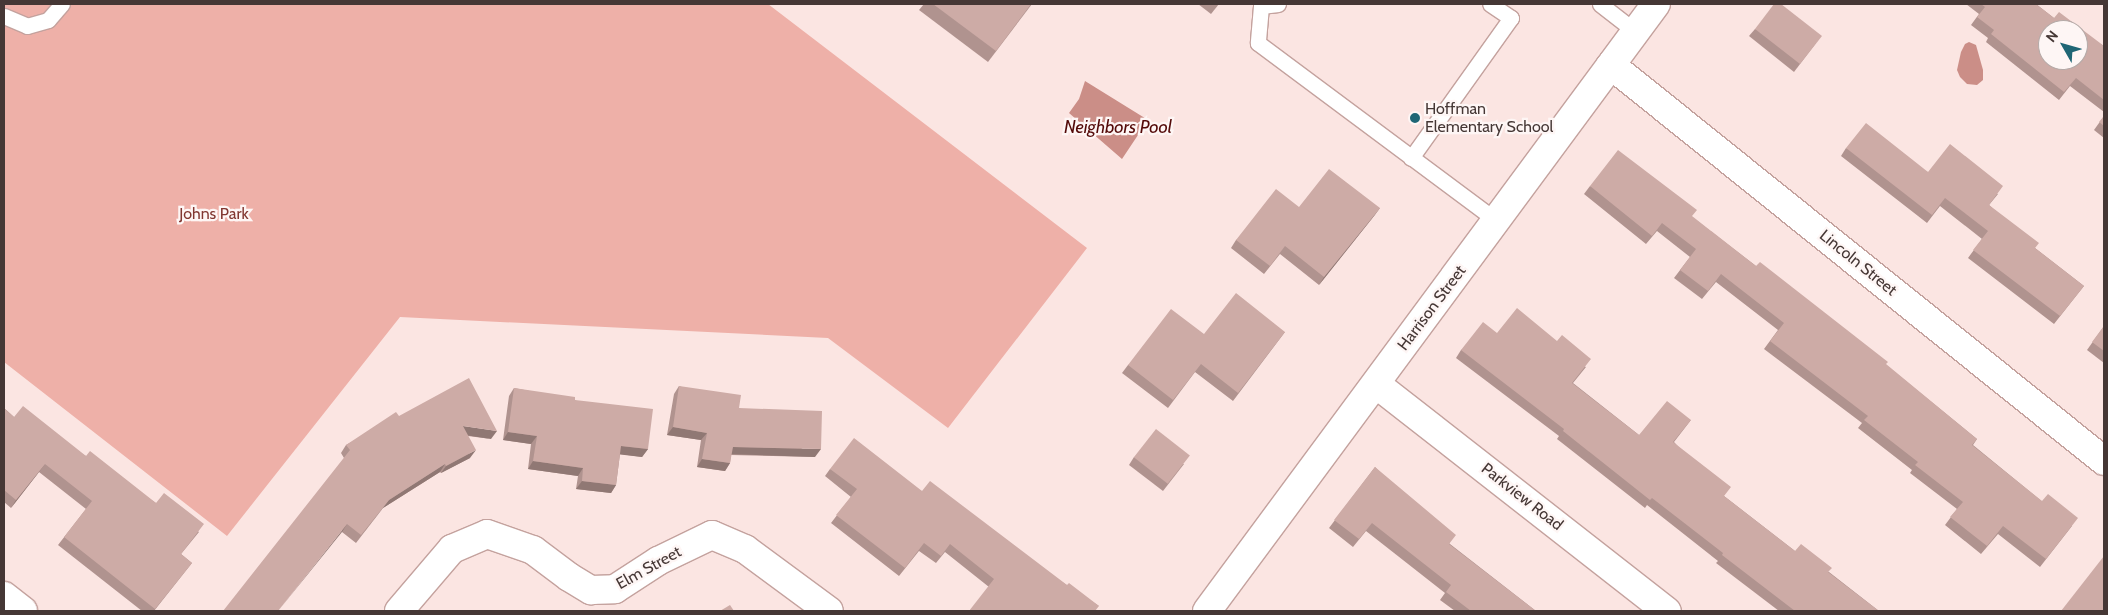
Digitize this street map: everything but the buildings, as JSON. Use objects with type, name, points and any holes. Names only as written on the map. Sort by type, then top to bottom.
[{"type":"street","name":"Harrison Street","points":[[1206,611],[1497,221],[1656,4]]},
{"type":"street","name":"Lincoln Street","points":[[1611,65],[2104,461]]},
{"type":"street","name":"Parkview Road","points":[[1376,384],[1667,611]]},
{"type":"street","name":"Elm Street","points":[[399,611],[452,549],[487,534],[533,550],[569,577],[591,590],[615,588],[658,560],[712,535],[745,549],[829,611]]},
{"type":"street","points":[[4,596],[23,611]]},
{"type":"lane","points":[[4,16],[27,26],[48,20],[62,4]]},
{"type":"lane","points":[[1278,4],[1261,6],[1258,43],[1497,221]]},
{"type":"lane","points":[[1411,158],[1511,18],[1490,4]]},
{"type":"lane","points":[[1600,4],[1636,32]]},
{"type":"green space","name":"Johns Park","points":[[4,4],[768,4],[1087,248],[948,428],[828,338],[400,317],[227,536],[4,362]]},
{"type":"water","points":[[1969,42],[1976,45],[1983,70],[1983,80],[1977,85],[1967,84],[1960,77],[1957,70],[1961,52],[1965,44]]},
{"type":"water","name":"Neighbors Pool","points":[[1085,81],[1148,120],[1122,159],[1069,113],[1079,99]]},
{"type":"place","name":"Hoffman Elementary School","points":[[1415,118]]}]
